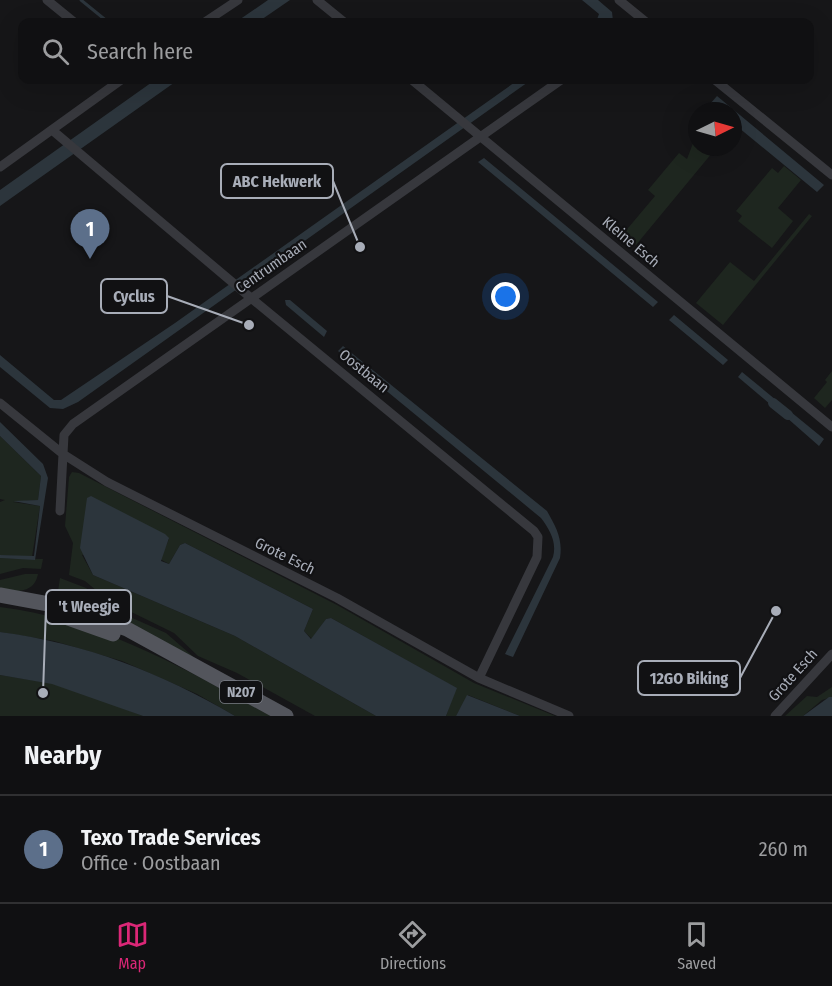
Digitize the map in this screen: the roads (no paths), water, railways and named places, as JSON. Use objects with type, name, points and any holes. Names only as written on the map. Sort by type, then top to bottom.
[{"type":"main road","name":"N207","points":[[0,595],[36,599],[94,616],[127,629],[286,716]]},
{"type":"main road","name":"N207","points":[[0,605],[66,617],[196,668]]},
{"type":"street","points":[[47,0],[69,18]]},
{"type":"street","points":[[211,18],[238,0]]},
{"type":"street","points":[[317,0],[339,18]]},
{"type":"street","points":[[619,0],[639,18]]},
{"type":"street","points":[[0,167],[115,84]]},
{"type":"street","name":"Kleine Esch","points":[[417,84],[832,427]]},
{"type":"street","name":"Centrumbaan","points":[[60,512],[64,435],[73,424],[555,84]]},
{"type":"street","points":[[720,84],[832,175]]},
{"type":"street","name":"Oostbaan","points":[[52,130],[241,291],[527,524],[538,537],[537,556],[479,678]]},
{"type":"street","name":"Grote Esch","points":[[0,403],[63,454],[117,487],[337,598],[479,678],[569,716]]},
{"type":"street","name":"Grote Esch","points":[[775,716],[832,654]]},
{"type":"waterway","points":[[81,0],[103,18]]},
{"type":"waterway","points":[[773,403],[788,415]]},
{"type":"place","name":"ABC Hekwerk","points":[[360,247]]},
{"type":"place","name":"Texo Trade Services","points":[[90,259]]},
{"type":"place","name":"Cyclus","points":[[249,325]]},
{"type":"place","name":"12GO Biking","points":[[776,611]]},
{"type":"place","name":"'t Weegje","points":[[43,693]]}]
